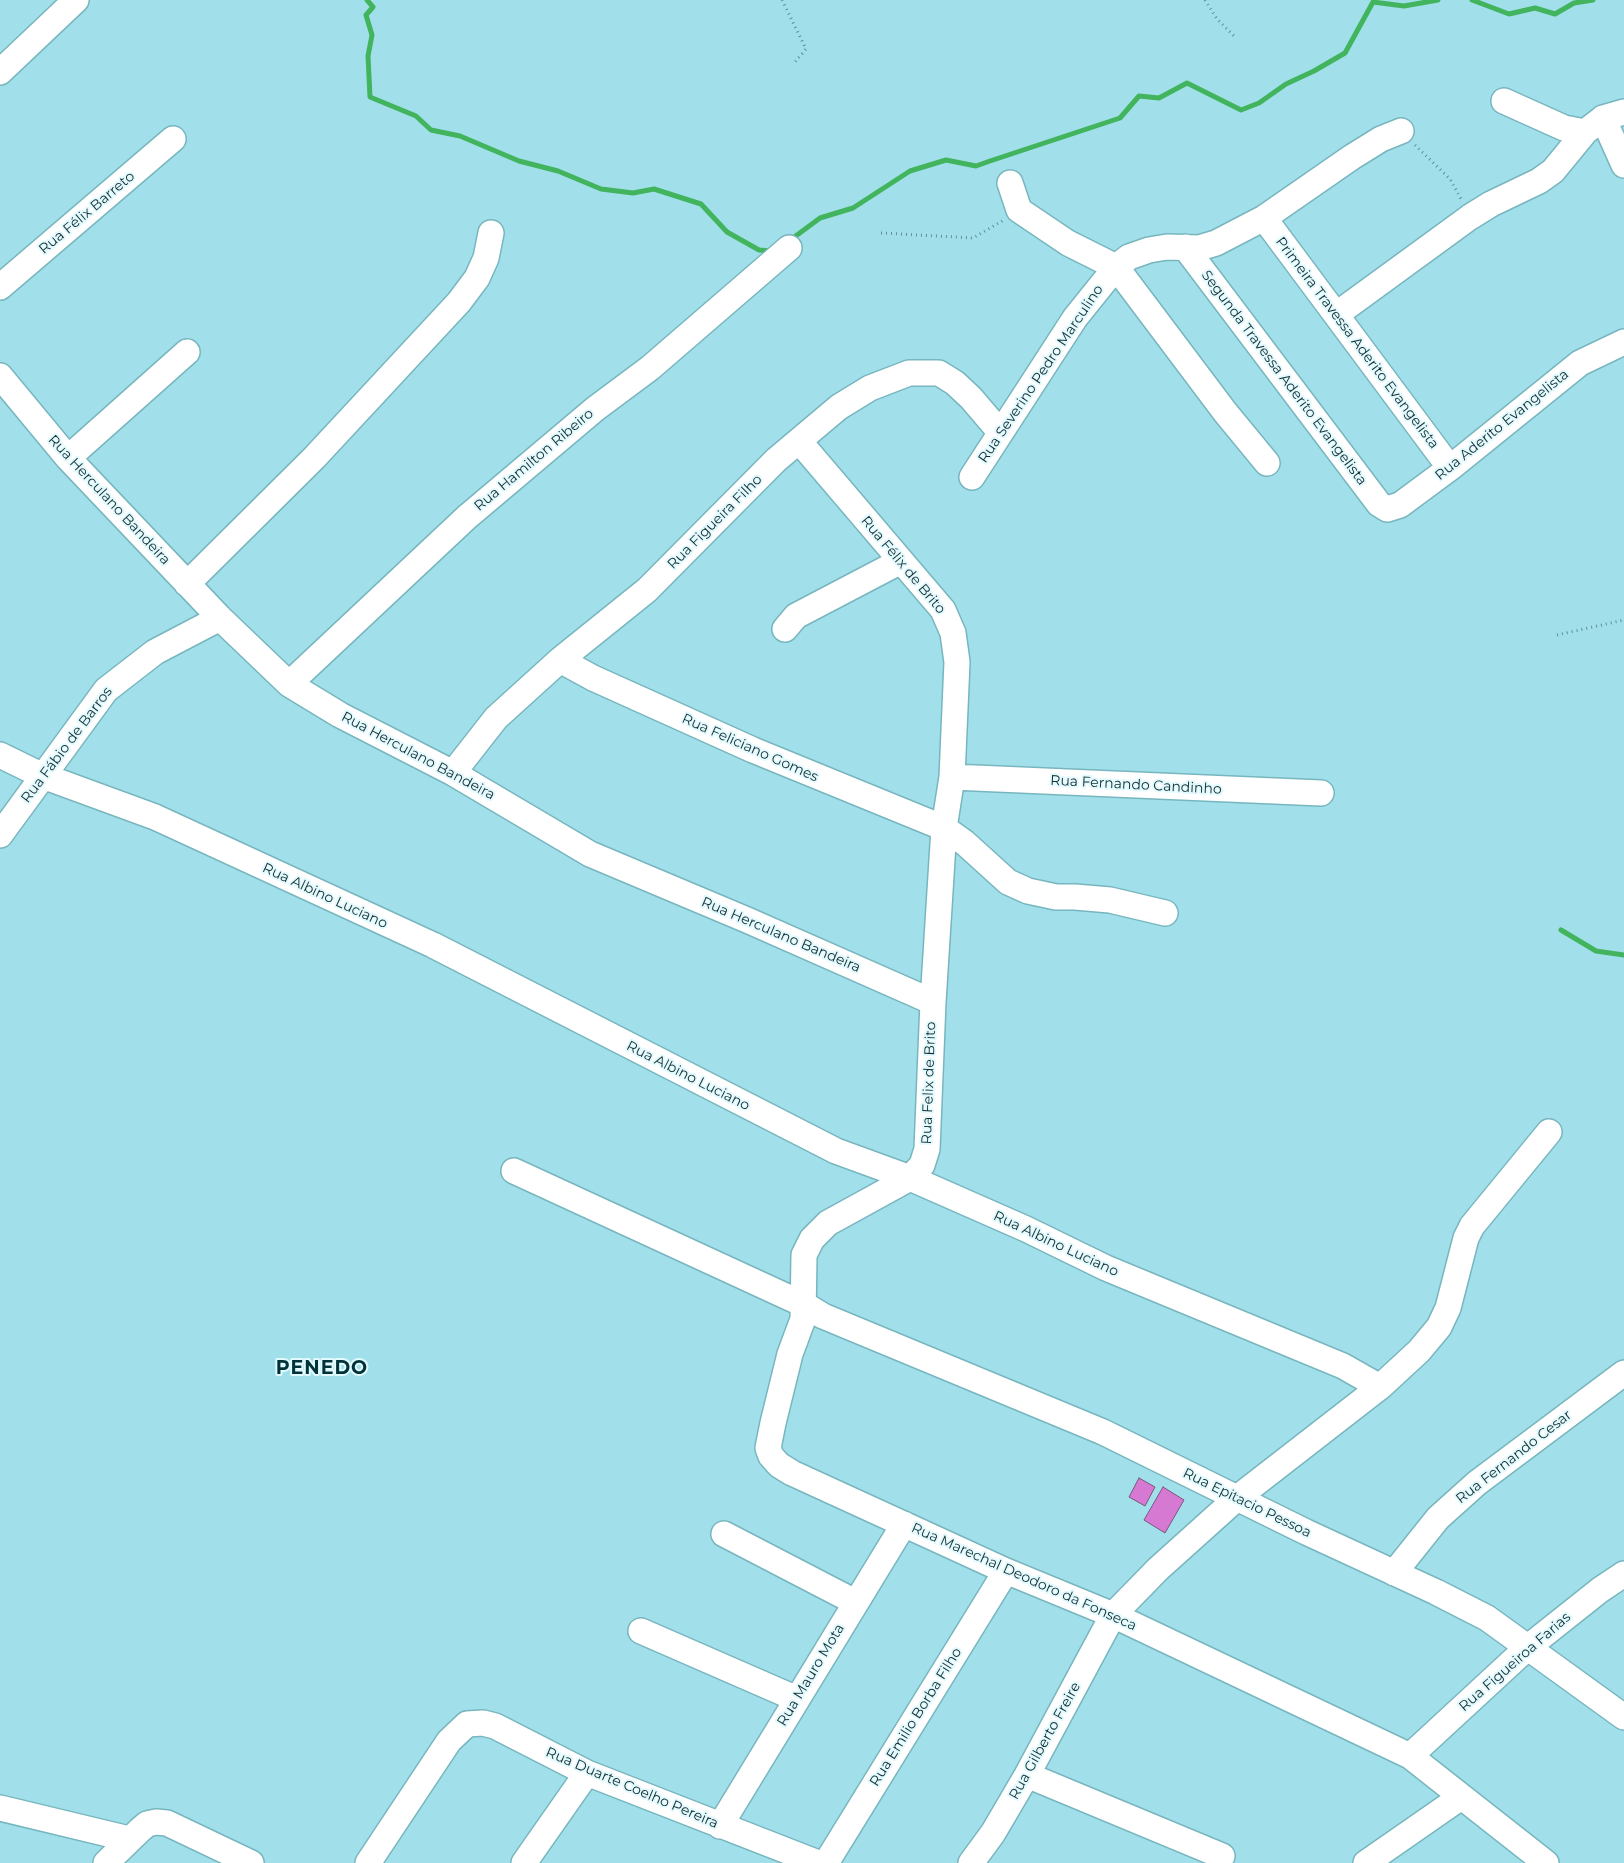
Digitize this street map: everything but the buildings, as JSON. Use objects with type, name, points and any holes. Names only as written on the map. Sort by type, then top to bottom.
[{"type":"street","points":[[0,72],[76,0]]},
{"type":"street","points":[[1504,101],[1564,128],[1604,121]]},
{"type":"street","points":[[1604,121],[1624,165]]},
{"type":"street","points":[[1337,314],[1470,217],[1491,204],[1539,181],[1553,171],[1604,121]]},
{"type":"street","name":"Rua Severino Pedro Marculino","points":[[972,477],[1076,318],[1116,267],[1129,257],[1149,250],[1167,247],[1199,248],[1216,243],[1264,218],[1381,139],[1401,131]]},
{"type":"street","name":"Rua Félix Barreto","points":[[0,287],[173,139]]},
{"type":"street","points":[[1010,183],[1019,210],[1068,243],[1116,267],[1225,412],[1267,463]]},
{"type":"street","name":"Primeira Travessa Aderito Evangelista","points":[[1264,218],[1450,468]]},
{"type":"street","points":[[187,584],[314,458],[459,302],[477,278],[486,258],[491,233]]},
{"type":"street","name":"Segunda Travessa Aderito Evangelista","points":[[1186,247],[1382,508]]},
{"type":"street","name":"Rua Hamilton Ribeiro","points":[[289,684],[467,517],[595,410],[650,368],[789,248]]},
{"type":"street","name":"Rua Aderito Evangelista","points":[[1382,508],[1393,508],[1400,505],[1450,468],[1580,363],[1624,342]]},
{"type":"street","points":[[68,458],[187,352]]},
{"type":"street","name":"Rua Figueira Filho","points":[[453,773],[496,718],[560,660],[648,590],[776,460],[839,407],[870,388],[909,373],[926,371],[939,373],[955,382],[1000,432]]},
{"type":"street","name":"Rua Herculano Bandeira","points":[[0,376],[68,458],[220,618],[289,684],[340,715],[453,773],[590,854],[747,920],[933,1002]]},
{"type":"street","name":"Rua Félix de Brito","points":[[798,441],[943,610],[953,633],[957,662],[952,777],[944,828]]},
{"type":"street","points":[[785,629],[796,616],[901,562]]},
{"type":"street","name":"Rua Fábio de Barros","points":[[0,835],[106,690],[155,652],[220,618]]},
{"type":"street","name":"Rua Feliciano Gomes","points":[[560,660],[593,678],[754,750],[944,828],[965,843],[1008,882],[1028,891],[1056,898],[1075,897],[1110,900],[1164,913]]},
{"type":"street","name":"Rua Albino Luciano","points":[[0,755],[44,776],[154,817],[433,945],[836,1150],[910,1178],[1106,1268],[1343,1366],[1380,1387]]},
{"type":"street","name":"Rua Fernando Candinho","points":[[952,777],[1321,793]]},
{"type":"street","name":"Rua Felix de Brito","points":[[804,1312],[802,1278],[804,1255],[812,1239],[828,1223],[910,1178],[922,1165],[927,1149],[933,1002],[944,828]]},
{"type":"street","name":"Rua Gilberto Freire","points":[[971,1863],[993,1833],[1027,1775],[1113,1615],[1158,1570],[1237,1498],[1380,1387],[1419,1351],[1439,1327],[1450,1301],[1466,1238],[1472,1226],[1549,1132]]},
{"type":"street","points":[[514,1171],[804,1312]]},
{"type":"street","name":"Rua Epitacio Pessoa","points":[[804,1312],[823,1316],[1103,1432],[1488,1618],[1624,1717]]},
{"type":"street","name":"Rua Marechal Deodoro da Fonseca","points":[[804,1312],[790,1354],[768,1448],[771,1456],[779,1465],[792,1473],[1006,1571],[1113,1615],[1410,1756],[1546,1863]]},
{"type":"street","name":"Rua Fernando Cesar","points":[[1394,1573],[1438,1518],[1477,1483],[1624,1373]]},
{"type":"street","name":"Rua Mauro Mota","points":[[720,1826],[904,1524]]},
{"type":"street","points":[[724,1534],[855,1602]]},
{"type":"street","name":"Rua Emilio Borba Filho","points":[[816,1862],[1006,1571]]},
{"type":"street","name":"Rua Figueiroa Farias","points":[[1410,1756],[1527,1648],[1600,1590],[1624,1574]]},
{"type":"street","points":[[641,1631],[796,1700]]},
{"type":"street","name":"Rua Duarte Coelho Pereira","points":[[368,1863],[449,1741],[468,1724],[482,1722],[495,1726],[588,1772],[720,1826],[816,1862]]},
{"type":"street","points":[[524,1863],[588,1772]]},
{"type":"street","points":[[1027,1775],[1222,1856]]},
{"type":"street","points":[[1366,1863],[1461,1797]]},
{"type":"street","points":[[0,1808],[128,1839]]},
{"type":"street","points":[[106,1863],[128,1839],[147,1824],[167,1823],[251,1863]]},
{"type":"path","points":[[782,0],[806,49],[795,62]]},
{"type":"path","points":[[1205,0],[1217,19],[1236,38]]},
{"type":"path","points":[[1401,131],[1450,179],[1470,217]]},
{"type":"path","points":[[881,233],[973,238],[988,231],[1019,210]]},
{"type":"path","points":[[1557,635],[1624,620]]},
{"type":"waterway","points":[[367,0],[373,7],[366,15],[372,35],[368,56],[370,97],[416,116],[431,130],[460,136],[519,161],[558,171],[601,189],[633,193],[654,189],[701,204],[727,232],[759,250],[771,251]]},
{"type":"waterway","points":[[789,241],[820,218],[853,208],[910,171],[946,160],[976,166],[1120,118],[1139,96],[1159,98],[1187,83],[1241,110],[1259,103],[1286,84],[1314,71],[1345,53],[1373,2],[1404,6],[1438,0]]},
{"type":"waterway","points":[[1472,0],[1509,14],[1535,8],[1555,14],[1574,3],[1593,0]]},
{"type":"waterway","points":[[1561,930],[1596,951],[1624,955]]},
{"type":"district","name":"PENEDO","points":[[322,1368]]}]
